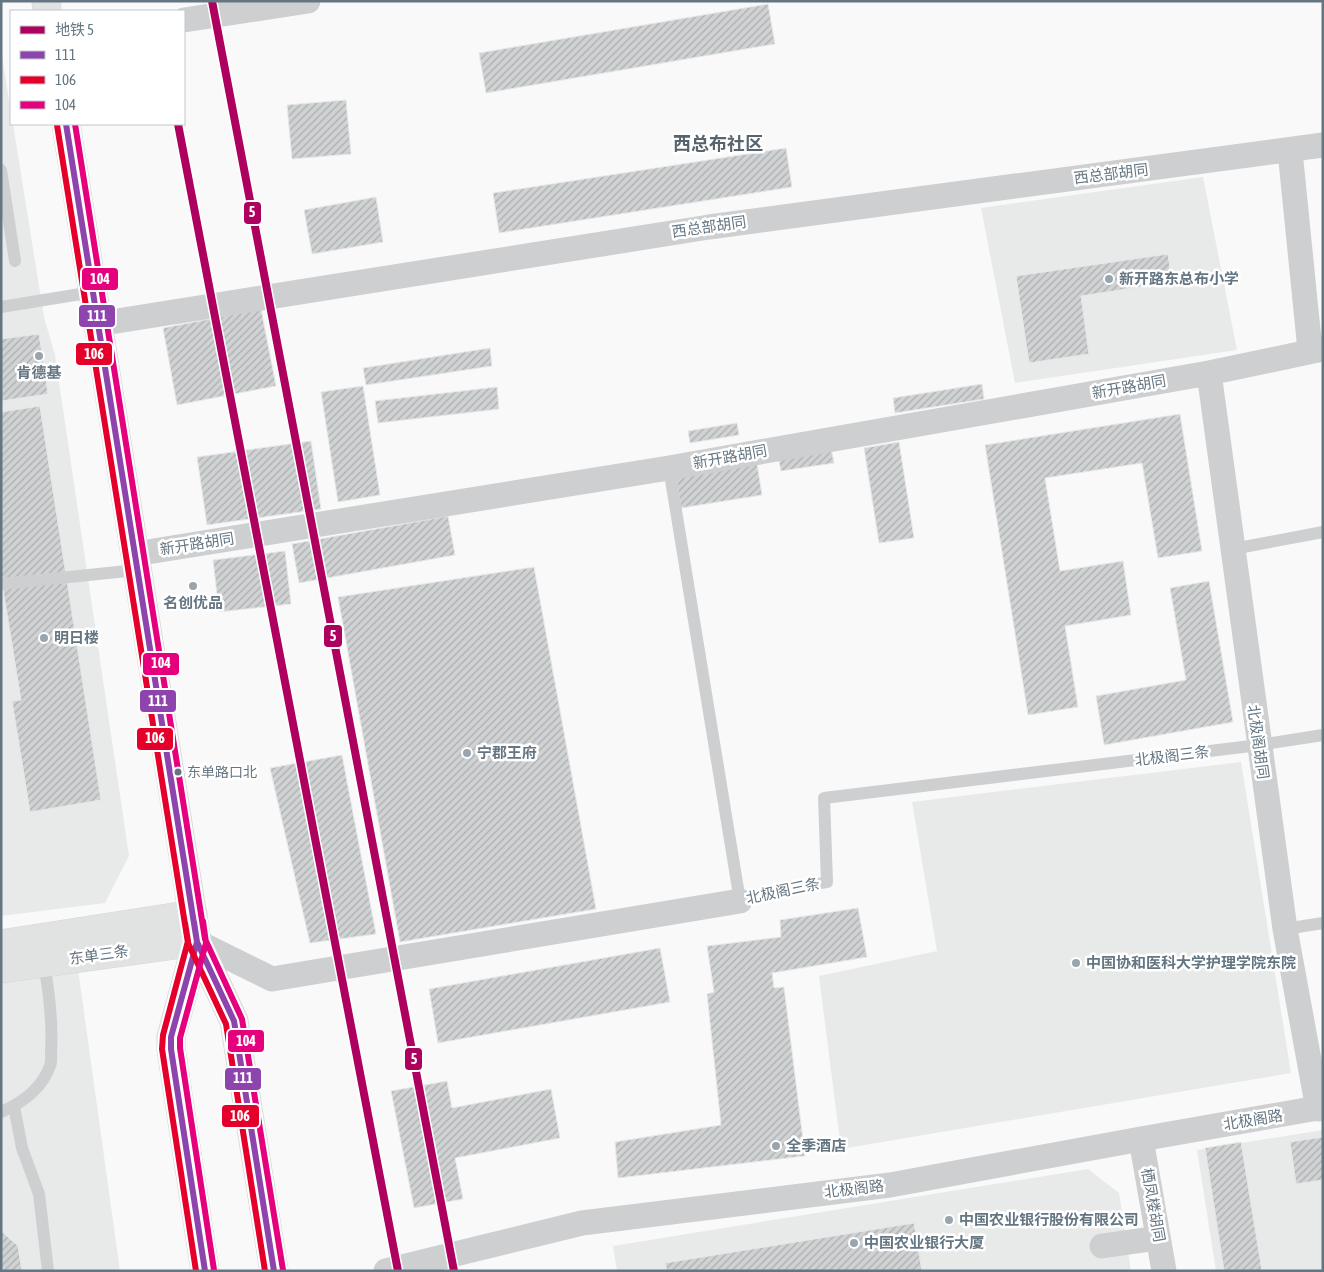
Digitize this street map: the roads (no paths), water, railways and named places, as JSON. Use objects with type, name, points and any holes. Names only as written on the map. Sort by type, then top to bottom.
[{"type":"main road","points":[[66,125],[197,942],[234,1021],[274,1271]]},
{"type":"main road","name":"东单三条","points":[[1,944],[192,914]]},
{"type":"main road","points":[[197,942],[171,1037],[171,1049],[205,1271]]},
{"type":"main road","name":"东单三条","points":[[1,969],[197,942]]},
{"type":"street","points":[[185,20],[308,1]]},
{"type":"street","name":"西总部胡同","points":[[98,324],[709,227],[1290,151],[1323,145]]},
{"type":"street","points":[[1290,151],[1317,349]]},
{"type":"street","name":"新开路胡同","points":[[136,562],[1209,373],[1317,349]]},
{"type":"street","name":"北极阁胡同","points":[[1209,373],[1285,929],[1320,1108]]},
{"type":"street","name":"北极阁三条","points":[[197,942],[272,979],[740,900]]},
{"type":"street","name":"北极阁路","points":[[386,1271],[582,1223],[890,1185],[1320,1108]]},
{"type":"street","name":"栖凤楼胡同","points":[[1141,1139],[1164,1271]]},
{"type":"street","points":[[1102,1246],[1158,1238]]},
{"type":"lane","points":[[1,170],[15,260]]},
{"type":"lane","points":[[1,307],[93,292]]},
{"type":"lane","points":[[669,468],[740,900]]},
{"type":"lane","points":[[1233,548],[1323,532]]},
{"type":"lane","points":[[1,584],[136,562]]},
{"type":"lane","name":"北极阁三条","points":[[740,900],[827,882],[824,798],[1259,745],[1323,735]]},
{"type":"lane","points":[[1285,929],[1323,923]]},
{"type":"lane","points":[[1,1112],[14,1106],[37,1088],[51,1065],[51,1015],[44,963]]},
{"type":"lane","points":[[14,1106],[22,1148],[39,1194],[48,1271]]},
{"type":"metro line","name":"5","points":[[212,1],[454,1271]]},
{"type":"metro line","name":"5","points":[[178,125],[398,1271]]},
{"type":"place","name":"新开路东总布小学","points":[[1109,279]]},
{"type":"place","name":"肯德基","points":[[39,356]]},
{"type":"place","name":"名创优品","points":[[193,586]]},
{"type":"place","name":"明日楼","points":[[44,638]]},
{"type":"place","name":"宁郡王府","points":[[467,753]]},
{"type":"place","name":"东单路口北","points":[[178,772]]},
{"type":"place","name":"中国协和医科大学护理学院东院","points":[[1076,963]]},
{"type":"place","name":"全季酒店","points":[[776,1146]]},
{"type":"place","name":"中国农业银行股份有限公司","points":[[949,1220]]},
{"type":"place","name":"中国农业银行大厦","points":[[854,1243]]},
{"type":"district","name":"西总布社区","points":[[718,144]]}]
